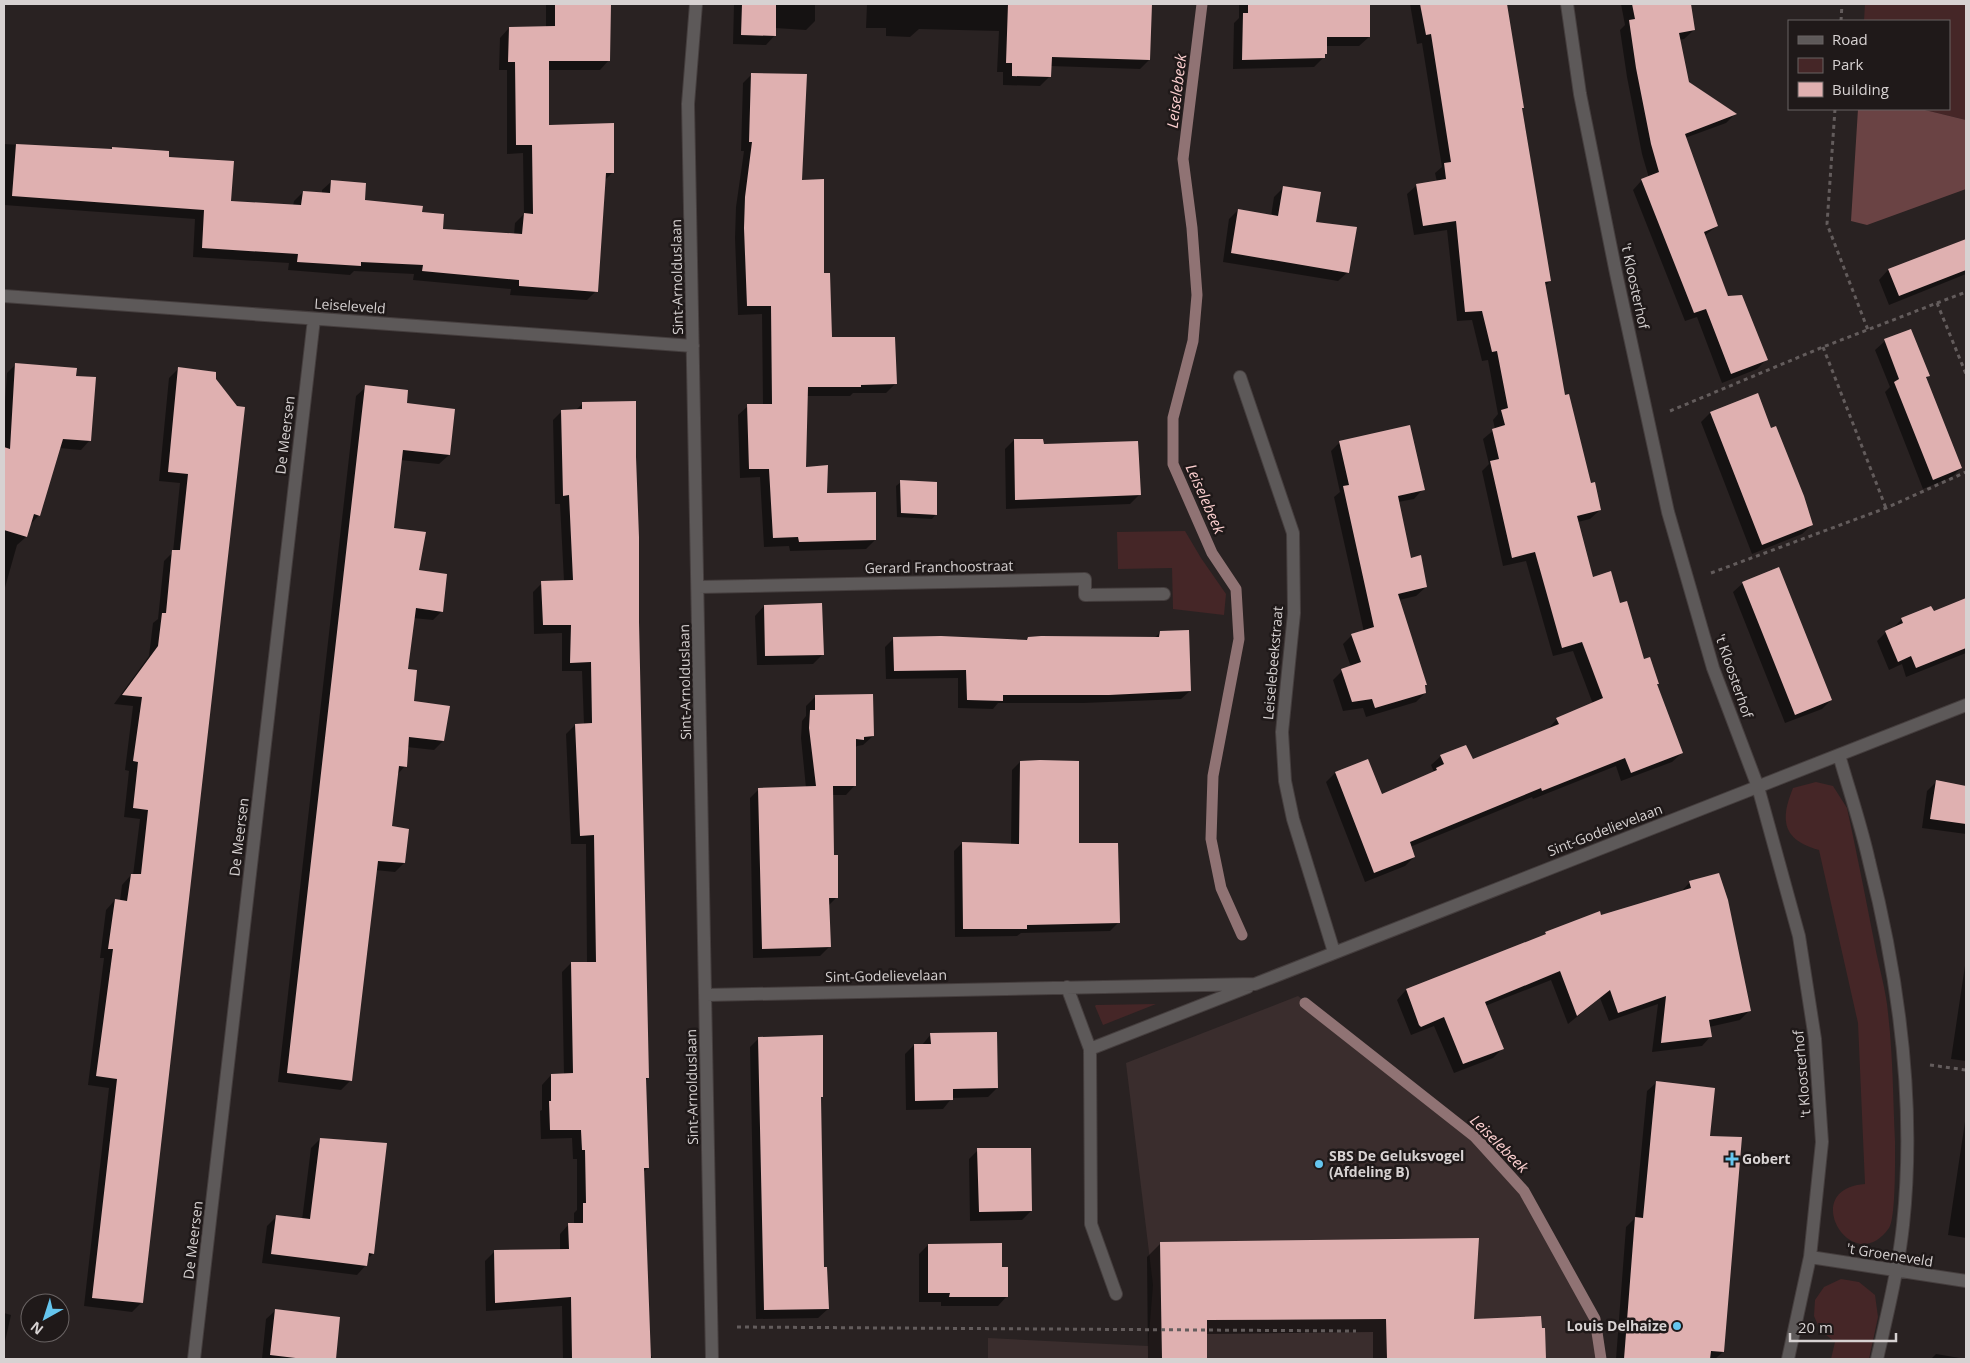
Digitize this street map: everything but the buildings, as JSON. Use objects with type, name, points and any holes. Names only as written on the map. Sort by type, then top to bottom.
[{"type":"street","name":"Sint-Arnolduslaan","points":[[696,4],[688,104],[712,1359]]},
{"type":"street","name":"'t Kloosterhof","points":[[1567,4],[1580,94],[1614,263],[1668,512],[1713,668],[1758,786],[1799,936],[1815,1040],[1822,1142],[1810,1257],[1788,1359]]},
{"type":"street","name":"Leiseleveld","points":[[4,296],[693,346]]},
{"type":"street","name":"De Meersen","points":[[194,1359],[314,319]]},
{"type":"street","name":"Leiselebeekstraat","points":[[1240,377],[1293,533],[1294,613],[1282,732],[1285,781],[1293,819],[1334,952]]},
{"type":"street","name":"Gerard Franchoostraat","points":[[698,587],[1085,579],[1086,595],[1164,594]]},
{"type":"street","name":"Sint-Godelievelaan","points":[[1090,1049],[1966,705]]},
{"type":"street","points":[[1839,755],[1869,859],[1881,911],[1897,998],[1904,1062],[1907,1116],[1903,1225],[1897,1271],[1877,1359]]},
{"type":"street","name":"Sint-Godelievelaan","points":[[706,995],[1256,984]]},
{"type":"street","points":[[1067,987],[1090,1049],[1091,1224],[1116,1294]]},
{"type":"street","name":"'t Groeneveld","points":[[1810,1257],[1966,1281]]},
{"type":"path","points":[[1841,20],[1842,4]]},
{"type":"path","points":[[1835,110],[1827,224],[1868,330]]},
{"type":"path","points":[[1649,419],[1823,347],[1966,292]]},
{"type":"path","points":[[1937,303],[1966,374]]},
{"type":"path","points":[[1823,347],[1886,508]]},
{"type":"path","points":[[1687,581],[1886,508],[1966,472]]},
{"type":"path","points":[[1904,1062],[1966,1070]]},
{"type":"path","points":[[711,1328],[1356,1331]]},
{"type":"shaded area","points":[[1858,110],[1925,110],[1966,120],[1966,189],[1867,225],[1851,221]]},
{"type":"shaded area","name":"SBS De Geluksvogel (Afdeling B)","points":[[1298,996],[1475,1137],[1524,1191],[1595,1319],[1601,1359],[988,1359],[988,1338],[1148,1346],[1153,1285],[1126,1063]]},
{"type":"green space","points":[[1865,4],[1966,4],[1966,120],[1925,110],[1950,110],[1950,20],[1864,20]]},
{"type":"green space","points":[[1185,531],[1226,594],[1224,615],[1173,609],[1172,568],[1118,569],[1117,532]]},
{"type":"green space","points":[[1816,782],[1833,786],[1847,808],[1884,987],[1890,1029],[1895,1141],[1893,1212],[1889,1228],[1875,1241],[1860,1244],[1848,1238],[1838,1227],[1833,1214],[1835,1200],[1845,1189],[1865,1184],[1858,1023],[1819,850],[1798,841],[1787,827],[1786,819],[1786,810],[1793,788]]},
{"type":"green space","points":[[1156,1004],[1103,1025],[1095,1006],[1096,1005]]},
{"type":"green space","points":[[1841,1279],[1859,1282],[1875,1295],[1878,1317],[1869,1359],[1831,1359],[1835,1342],[1820,1330],[1814,1316],[1815,1300],[1824,1287]]},
{"type":"waterway","name":"Leiselebeek","points":[[1202,4],[1183,159],[1192,228],[1197,295],[1193,341],[1173,418],[1173,464],[1212,553],[1236,589],[1239,639],[1213,776],[1211,839],[1221,888],[1242,935]]},
{"type":"waterway","name":"Leiselebeek","points":[[1305,1003],[1475,1137],[1524,1191],[1595,1319],[1601,1359]]},
{"type":"place","name":"Gobert","points":[[1732,1159]]},
{"type":"place","name":"SBS De Geluksvogel (Afdeling B)","points":[[1319,1164]]},
{"type":"place","name":"Louis Delhaize","points":[[1677,1326]]}]
